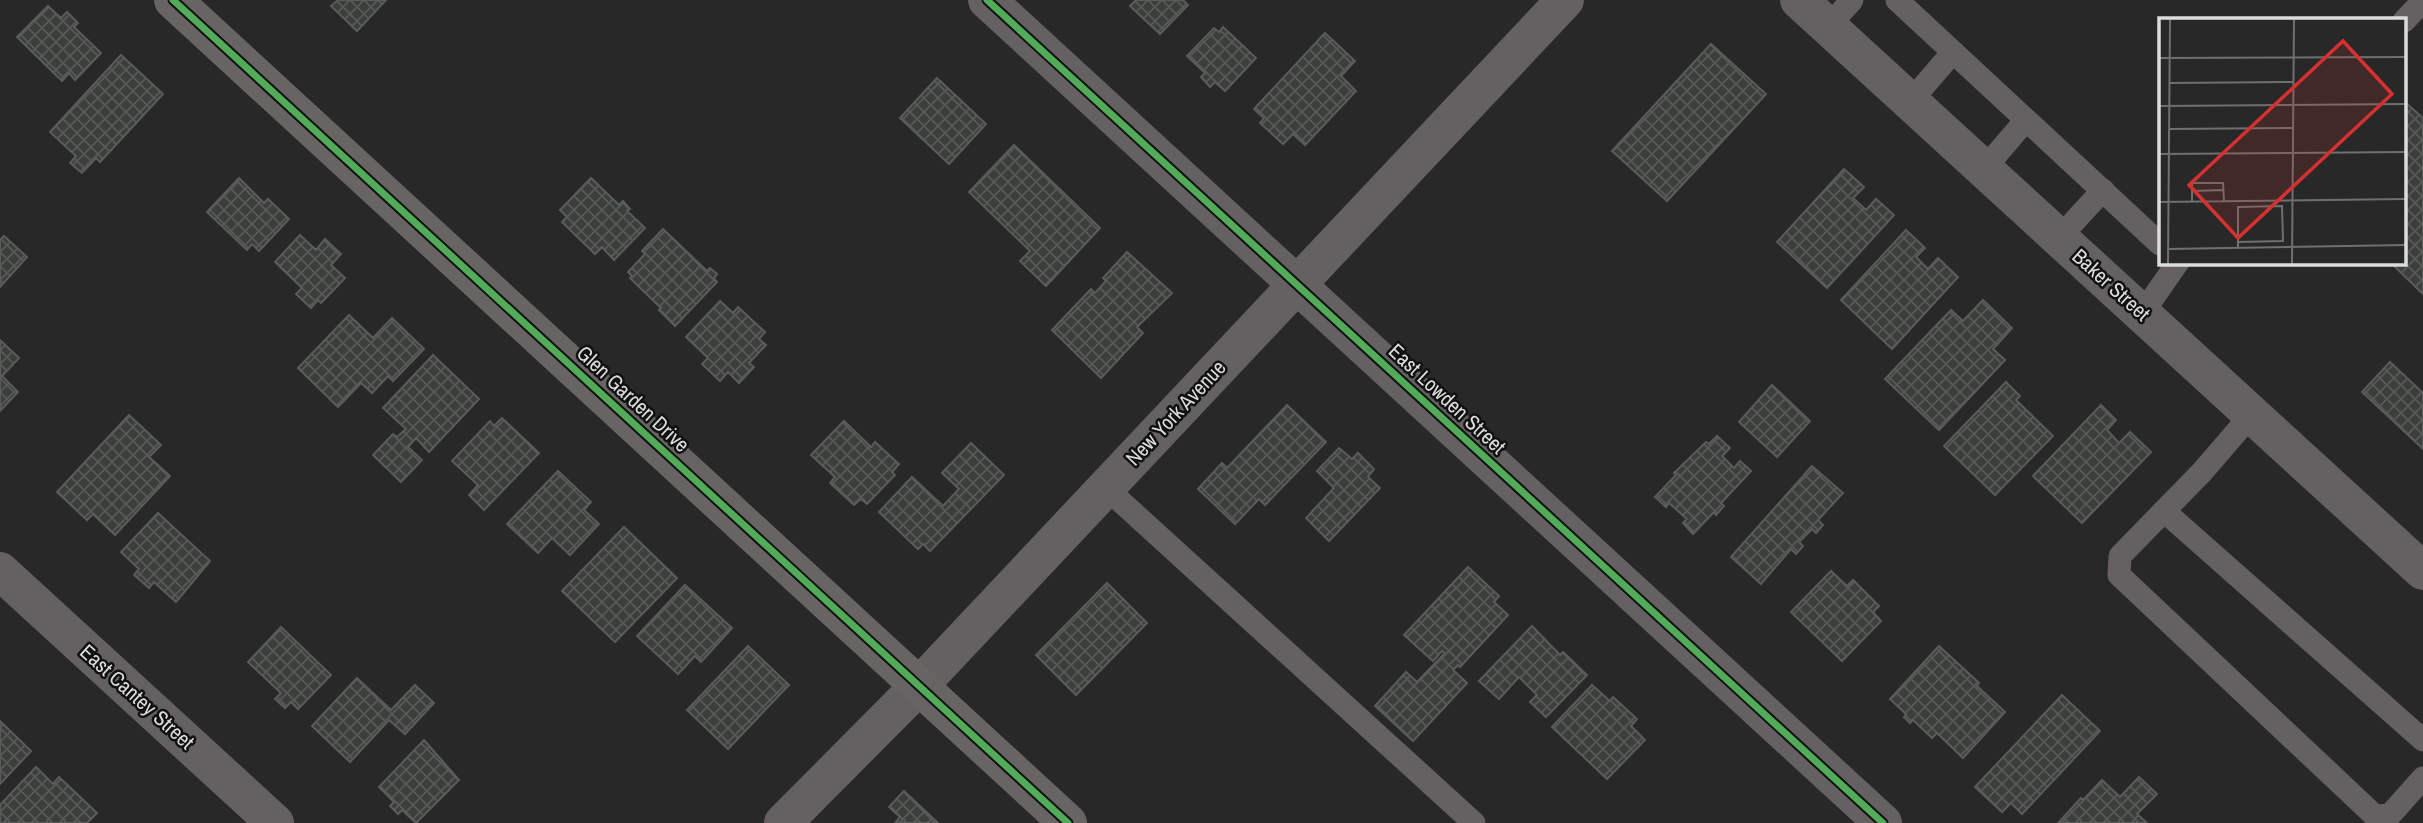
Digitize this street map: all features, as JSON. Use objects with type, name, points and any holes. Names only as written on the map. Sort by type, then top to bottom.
[{"type":"street","name":"Glen Garden Drive","points":[[173,0],[1068,823]]},
{"type":"street","name":"East Lowden Street","points":[[987,0],[1883,823]]},
{"type":"street","name":"New York Avenue","points":[[783,823],[919,686],[1565,0]]},
{"type":"street","name":"Baker Street","points":[[1799,0],[1840,13],[1910,102],[2423,571]]},
{"type":"street","name":"East Cantey Street","points":[[0,571],[275,823]]},
{"type":"lane","points":[[1897,0],[2159,242]]},
{"type":"lane","points":[[2406,20],[2423,1]]},
{"type":"lane","points":[[1910,102],[1953,52]]},
{"type":"lane","points":[[1983,169],[2026,120]]},
{"type":"lane","points":[[2059,238],[2103,190]]},
{"type":"lane","points":[[2142,314],[2177,264]]},
{"type":"lane","points":[[2252,414],[2202,472],[2120,556],[2119,575],[2375,816],[2390,815],[2423,778]]},
{"type":"lane","points":[[1106,488],[1474,823]]},
{"type":"lane","points":[[2164,511],[2423,740]]},
{"type":"building","points":[[338,0],[386,0],[357,31],[331,6]]},
{"type":"building","points":[[1136,0],[1183,0],[1188,5],[1160,34],[1130,6]]},
{"type":"building","points":[[48,6],[61,18],[67,12],[78,23],[74,27],[101,53],[75,80],[69,73],[62,81],[17,37]]},
{"type":"building","points":[[1223,27],[1256,58],[1225,91],[1215,82],[1210,87],[1201,77],[1205,73],[1187,56],[1214,28],[1219,32]]},
{"type":"building","points":[[1325,33],[1355,61],[1341,76],[1356,91],[1305,145],[1293,134],[1283,144],[1260,123],[1264,118],[1254,109]]},
{"type":"building","points":[[1711,44],[1766,94],[1667,201],[1612,151]]},
{"type":"building","points":[[121,55],[163,94],[100,162],[96,158],[82,173],[70,163],[76,156],[50,132]]},
{"type":"building","points":[[937,78],[986,124],[949,164],[900,118]]},
{"type":"building","points":[[2406,103],[2423,118],[2423,294],[2392,264],[2406,264]]},
{"type":"building","points":[[1014,145],[1100,228],[1046,286],[1020,261],[1030,251],[969,192]]},
{"type":"building","points":[[1844,169],[1864,187],[1853,198],[1866,210],[1876,199],[1894,215],[1827,288],[1777,242]]},
{"type":"building","points":[[239,178],[264,203],[268,199],[289,219],[259,251],[252,244],[247,250],[207,212]]},
{"type":"building","points":[[591,178],[619,205],[623,201],[630,209],[627,211],[645,228],[614,260],[602,247],[595,254],[562,222],[567,217],[560,210]]},
{"type":"building","points":[[663,229],[707,271],[710,268],[717,274],[714,278],[717,282],[675,326],[630,278],[632,276],[628,272],[645,254],[642,251]]},
{"type":"building","points":[[1906,230],[1925,248],[1916,257],[1928,269],[1938,258],[1958,277],[1892,349],[1841,300]]},
{"type":"building","points":[[300,235],[316,250],[325,239],[341,254],[331,265],[345,278],[321,303],[318,300],[311,308],[296,294],[302,288],[275,262]]},
{"type":"building","points":[[4,236],[27,257],[0,287],[0,240]]},
{"type":"building","points":[[1127,252],[1172,293],[1137,327],[1143,333],[1101,378],[1052,330],[1091,289],[1095,293],[1106,281],[1103,278]]},
{"type":"building","points":[[1983,300],[2012,328],[1993,349],[2005,360],[1939,430],[1885,379],[1951,310],[1963,321]]},
{"type":"building","points":[[720,301],[733,313],[738,307],[765,332],[759,339],[766,345],[749,363],[754,367],[739,383],[728,372],[720,381],[702,364],[708,358],[686,337]]},
{"type":"building","points":[[349,315],[373,338],[392,318],[424,349],[393,381],[388,376],[372,393],[361,383],[338,407],[298,368]]},
{"type":"building","points":[[0,340],[19,358],[2,376],[18,392],[0,411]]},
{"type":"building","points":[[433,355],[479,399],[429,452],[416,438],[408,447],[422,460],[401,482],[373,455],[393,434],[397,437],[406,429],[383,408]]},
{"type":"building","points":[[2390,362],[2423,393],[2423,449],[2362,392]]},
{"type":"building","points":[[2006,382],[2020,396],[2016,400],[2053,436],[1995,495],[1944,446]]},
{"type":"building","points":[[1772,385],[1810,421],[1777,457],[1739,422]]},
{"type":"building","points":[[1287,405],[1326,442],[1265,505],[1259,499],[1235,524],[1198,489],[1222,463],[1227,468]]},
{"type":"building","points":[[2101,405],[2116,420],[2107,430],[2119,443],[2130,432],[2151,452],[2082,523],[2033,476]]},
{"type":"building","points":[[129,415],[161,445],[149,457],[170,476],[115,535],[93,514],[87,520],[57,492]]},
{"type":"building","points":[[502,418],[539,453],[484,510],[469,495],[478,485],[452,461],[490,421],[494,426]]},
{"type":"building","points":[[844,421],[871,447],[875,442],[899,464],[892,472],[895,475],[867,504],[861,499],[854,505],[830,483],[835,477],[811,455]]},
{"type":"building","points":[[1717,436],[1730,448],[1722,456],[1734,468],[1740,461],[1751,471],[1721,503],[1724,506],[1716,515],[1714,512],[1693,534],[1683,523],[1687,519],[1669,503],[1666,507],[1655,497],[1676,475],[1674,473],[1706,442],[1709,444]]},
{"type":"building","points":[[971,443],[1004,475],[930,551],[923,544],[918,549],[879,512],[912,477],[943,506],[959,489],[942,473]]},
{"type":"building","points":[[1339,448],[1352,459],[1358,453],[1374,469],[1368,477],[1380,488],[1329,541],[1306,518],[1334,488],[1317,471]]},
{"type":"building","points":[[1812,466],[1843,493],[1818,520],[1823,525],[1816,533],[1812,529],[1799,542],[1803,546],[1796,554],[1791,549],[1761,584],[1731,557]]},
{"type":"building","points":[[558,471],[591,502],[584,510],[599,524],[570,555],[552,538],[538,553],[507,524]]},
{"type":"building","points":[[158,513],[210,561],[176,602],[154,582],[149,588],[134,575],[139,569],[121,552]]},
{"type":"building","points":[[624,527],[677,578],[615,642],[562,591]]},
{"type":"building","points":[[1468,567],[1499,596],[1494,602],[1508,615],[1460,667],[1458,665],[1453,670],[1467,683],[1413,741],[1375,706],[1406,672],[1417,682],[1445,653],[1442,651],[1433,661],[1404,635]]},
{"type":"building","points":[[1831,571],[1847,586],[1853,580],[1879,606],[1873,612],[1881,621],[1842,661],[1791,612]]},
{"type":"building","points":[[1107,583],[1147,623],[1076,695],[1036,655]]},
{"type":"building","points":[[685,585],[732,628],[701,662],[695,656],[678,674],[637,636]]},
{"type":"building","points":[[1532,626],[1560,655],[1563,652],[1587,675],[1546,717],[1530,702],[1537,695],[1519,677],[1499,699],[1479,681]]},
{"type":"building","points":[[281,627],[331,675],[298,709],[291,702],[285,708],[275,699],[281,693],[248,662]]},
{"type":"building","points":[[748,646],[789,685],[728,749],[687,710]]},
{"type":"building","points":[[1939,646],[1979,683],[1977,686],[2005,712],[1963,758],[1937,733],[1932,738],[1913,720],[1910,723],[1904,717],[1906,714],[1890,699]]},
{"type":"building","points":[[357,678],[391,710],[415,685],[434,703],[405,734],[389,720],[350,762],[312,726]]},
{"type":"building","points":[[1592,685],[1610,701],[1613,697],[1637,719],[1631,726],[1645,740],[1607,779],[1552,727]]},
{"type":"building","points":[[2062,695],[2100,731],[2022,814],[2011,803],[2002,812],[1975,787]]},
{"type":"building","points":[[0,721],[31,751],[0,784]]},
{"type":"building","points":[[424,740],[459,780],[416,823],[402,810],[398,814],[390,806],[394,802],[379,787]]},
{"type":"building","points":[[36,767],[53,784],[59,777],[97,813],[87,823],[0,823],[0,805]]},
{"type":"building","points":[[2139,777],[2157,794],[2137,814],[2147,823],[2058,823],[2102,780],[2120,797]]},
{"type":"building","points":[[904,791],[938,823],[895,823],[900,817],[889,807]]},
{"type":"cycle path","points":[[173,0],[1068,823]]},
{"type":"cycle path","points":[[987,0],[1883,823]]}]
